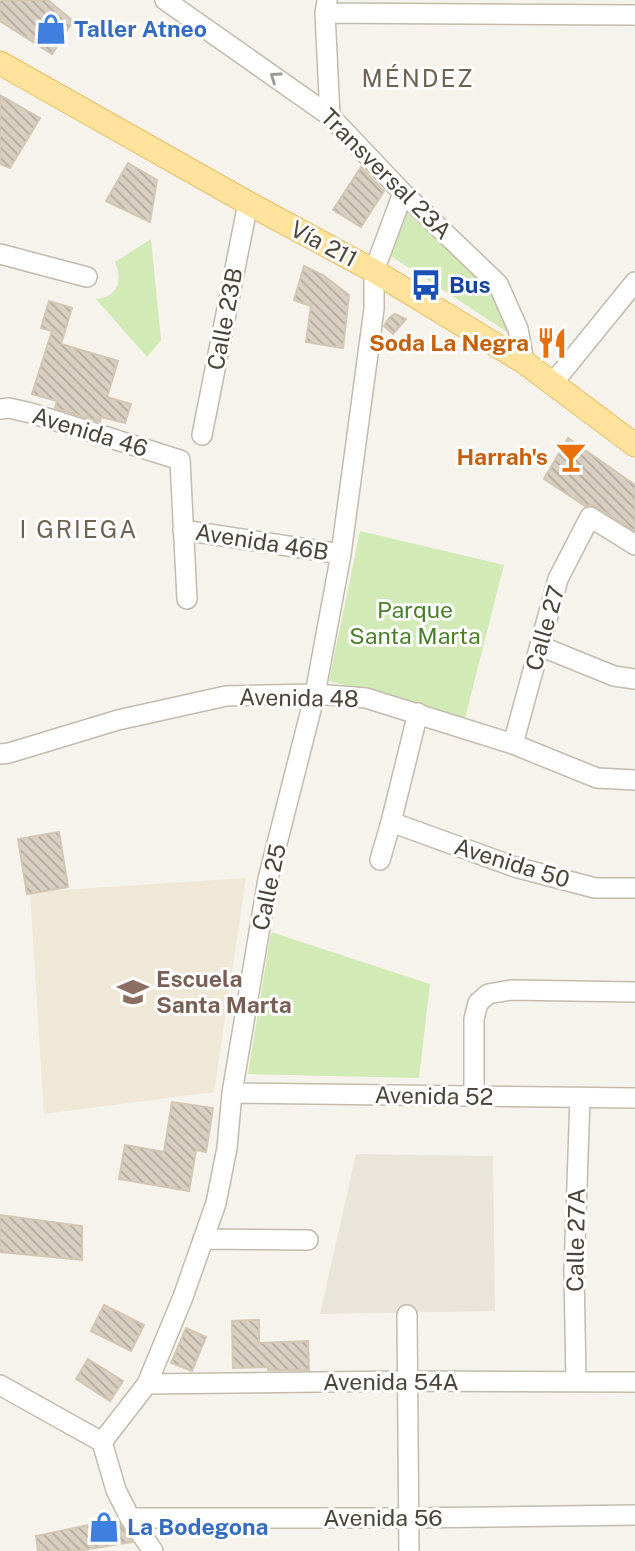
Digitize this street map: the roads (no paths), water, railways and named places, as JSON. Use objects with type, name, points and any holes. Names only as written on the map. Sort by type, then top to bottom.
[{"type":"main road","name":"Vía 211","points":[[0,62],[248,203],[374,271],[524,362],[635,445]]},
{"type":"street","name":"Transversal 23A","points":[[165,0],[330,116],[403,193],[498,284],[518,329],[524,362]]},
{"type":"street","points":[[330,116],[326,7],[488,7],[635,15]]},
{"type":"street","name":"Calle 25","points":[[102,1442],[147,1384],[183,1297],[216,1203],[227,1148],[232,1093],[268,878],[315,694],[341,554],[374,309],[374,271],[403,193]]},
{"type":"street","name":"Calle 23B","points":[[202,435],[248,203]]},
{"type":"street","points":[[0,254],[87,277]]},
{"type":"street","points":[[553,383],[635,282]]},
{"type":"street","name":"Avenida 46","points":[[0,409],[9,408],[31,413],[180,460],[183,530]]},
{"type":"street","name":"Calle 27","points":[[513,744],[558,579],[590,517],[635,545]]},
{"type":"street","points":[[183,530],[187,599]]},
{"type":"street","name":"Avenida 46B","points":[[183,530],[341,554]]},
{"type":"street","points":[[540,646],[614,676],[635,679]]},
{"type":"street","name":"Avenida 48","points":[[0,754],[118,720],[226,696],[315,694],[366,698],[513,744],[597,778],[635,780]]},
{"type":"street","points":[[380,860],[418,713]]},
{"type":"street","name":"Avenida 50","points":[[391,822],[515,867],[595,888],[635,888]]},
{"type":"street","points":[[474,1096],[474,1019],[478,1003],[488,994],[511,989],[635,992]]},
{"type":"street","name":"Avenida 52","points":[[232,1093],[635,1098]]},
{"type":"street","name":"Calle 27A","points":[[576,1381],[574,1271],[580,1098]]},
{"type":"street","points":[[203,1239],[308,1240]]},
{"type":"street","points":[[407,1315],[409,1551]]},
{"type":"street","name":"Avenida 54A","points":[[147,1384],[635,1382]]},
{"type":"street","points":[[0,1385],[102,1442],[116,1490],[130,1518],[153,1551]]},
{"type":"street","name":"Avenida 56","points":[[130,1518],[635,1515]]},
{"type":"place","name":"Taller Atneo","points":[[51,29]]},
{"type":"place","name":"Bus","points":[[426,285]]},
{"type":"place","name":"Soda La Negra","points":[[552,343]]},
{"type":"place","name":"Harrah's","points":[[571,457]]},
{"type":"place","name":"Escuela Santa Marta","points":[[133,992]]},
{"type":"place","name":"La Bodegona","points":[[104,1527]]},
{"type":"district","name":"MÉNDEZ","points":[[418,79]]},
{"type":"district","name":"I GRIEGA","points":[[79,530]]},
{"type":"park label","name":"Parque Santa Marta","points":[[415,623]]}]
